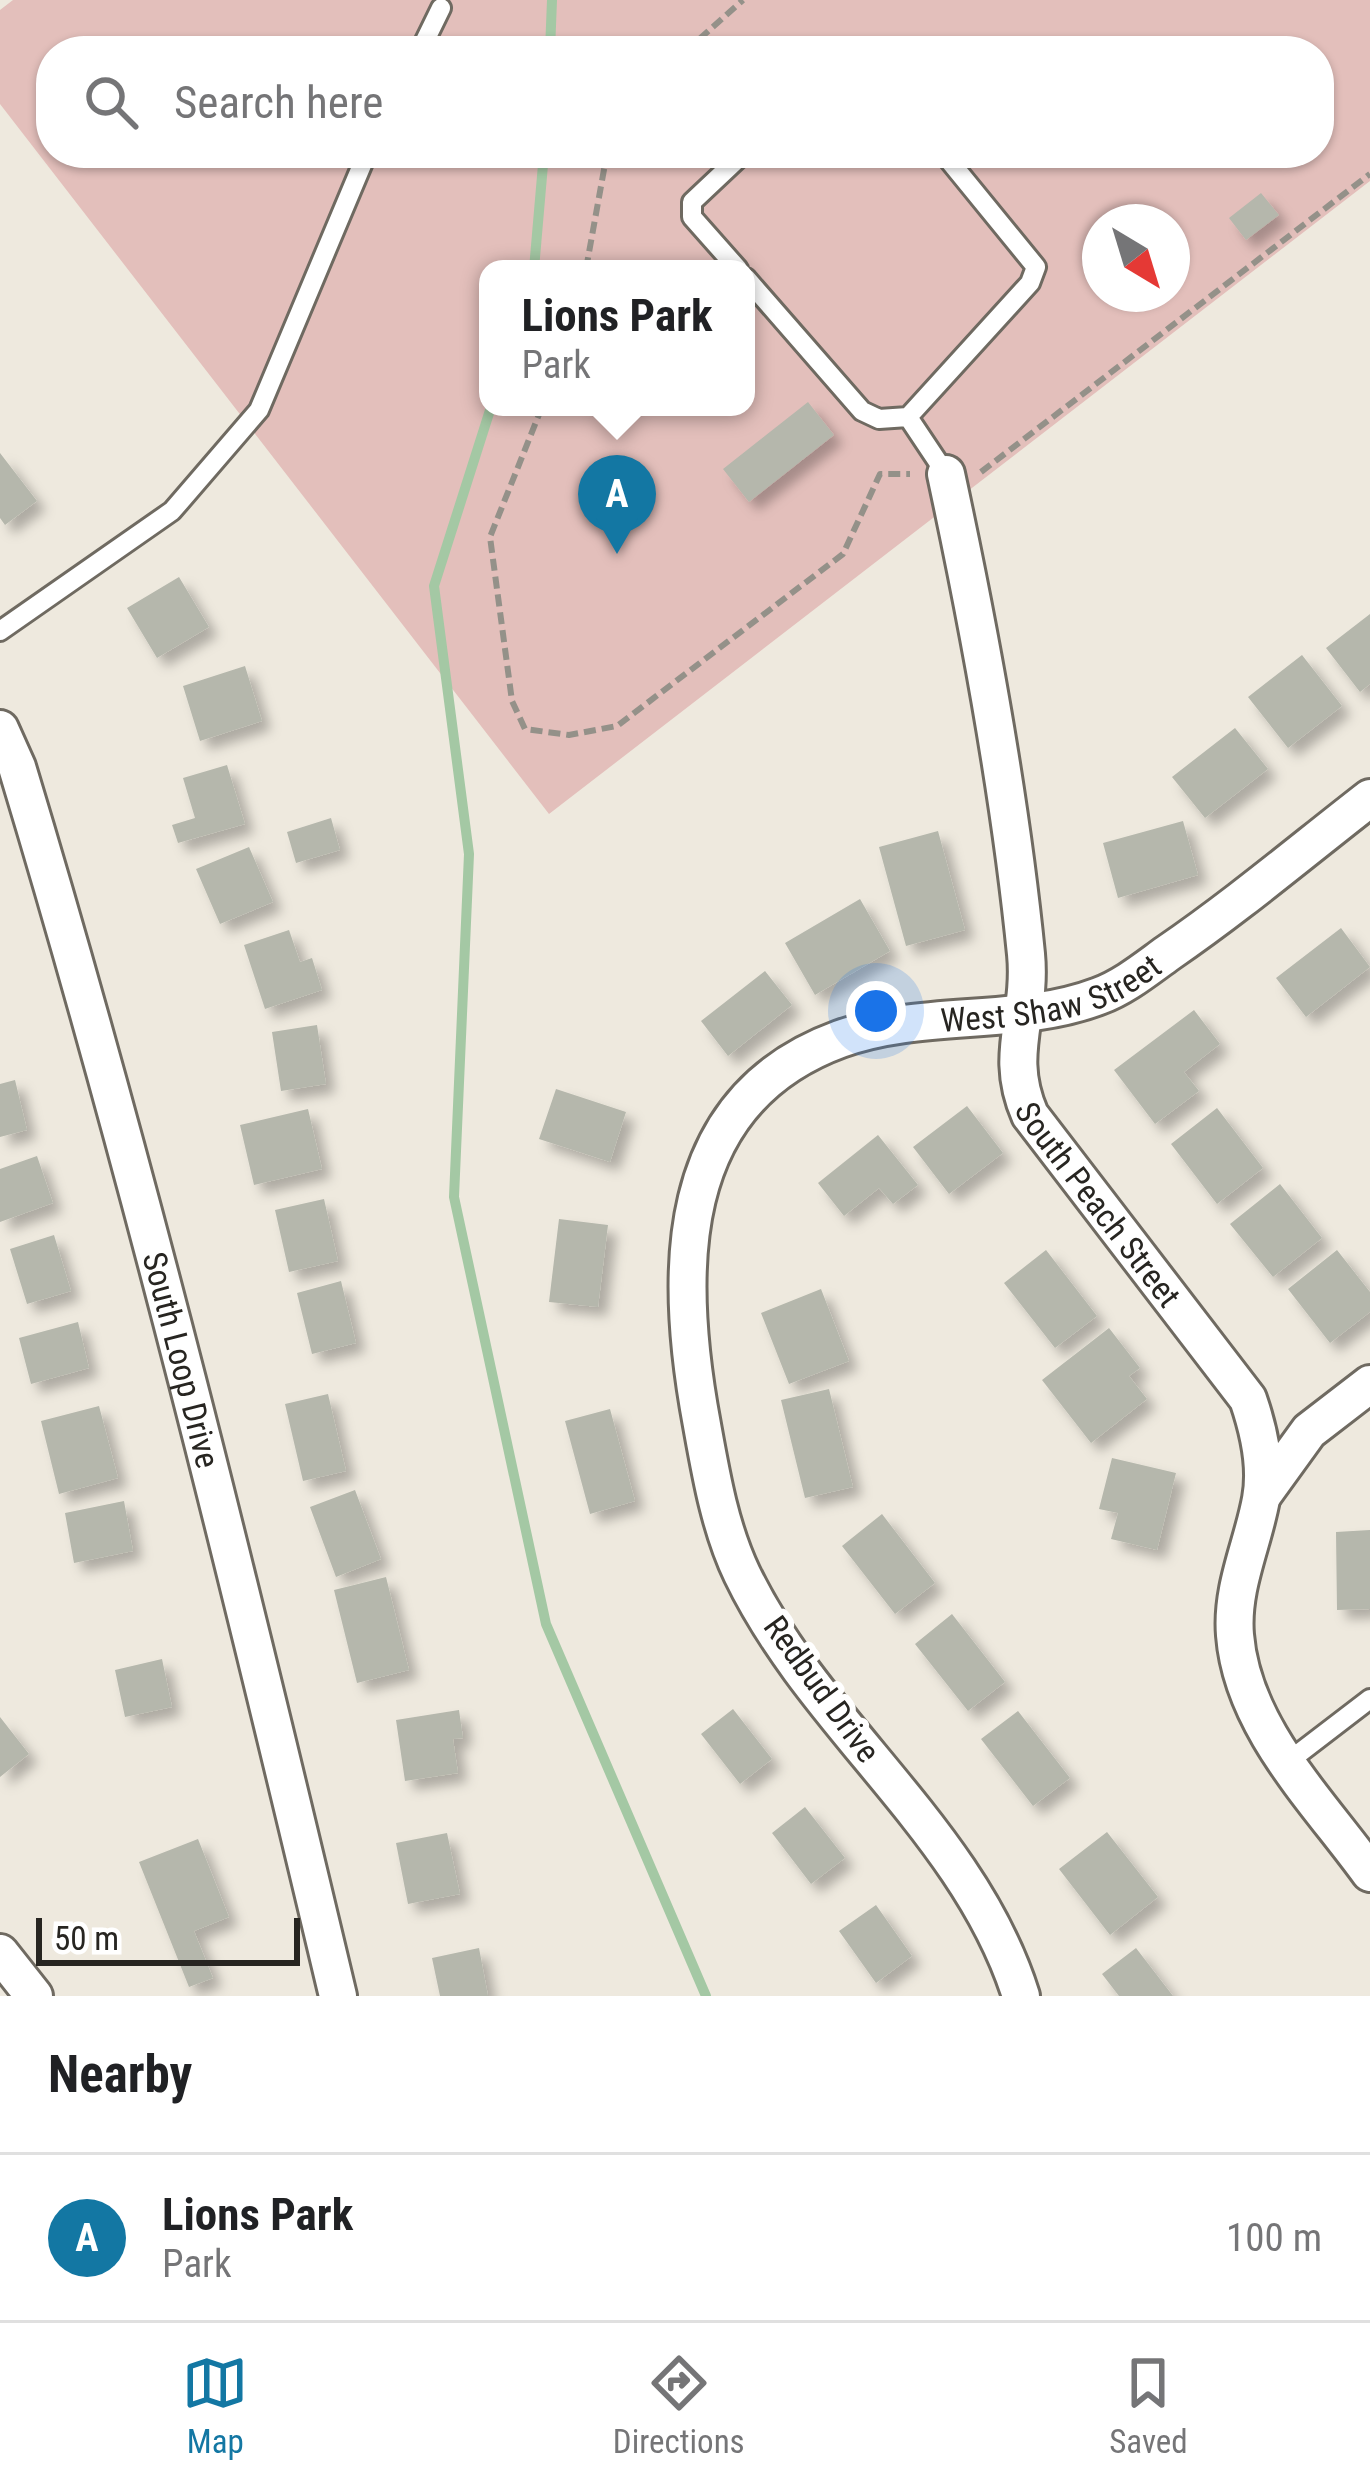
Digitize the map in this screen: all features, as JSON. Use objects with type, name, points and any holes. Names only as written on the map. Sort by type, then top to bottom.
[{"type":"street","name":"South Peach Street","points":[[944,474],[992,710],[1026,958],[1027,1009],[1014,1050],[1016,1084],[1030,1115],[1248,1399],[1258,1429],[1262,1496],[1246,1547],[1234,1631],[1241,1675],[1261,1723],[1370,1873]]},
{"type":"street","name":"South Loop Drive","points":[[0,729],[64,921],[140,1191],[338,1996]]},
{"type":"street","name":"West Shaw Street","points":[[688,1353],[687,1244],[694,1200],[730,1122],[760,1088],[801,1056],[843,1038],[890,1026],[1067,1006],[1103,995],[1191,937],[1370,798]]},
{"type":"street","name":"Redbud Drive","points":[[688,1353],[714,1493],[741,1572],[781,1641],[947,1856],[991,1926],[1021,1996]]},
{"type":"street","points":[[1262,1496],[1309,1431],[1370,1384]]},
{"type":"street","points":[[0,1953],[34,1996]]},
{"type":"lane","points":[[427,36],[441,8]]},
{"type":"lane","points":[[0,631],[172,511],[260,410],[361,168]]},
{"type":"lane","points":[[728,168],[692,202],[692,217],[730,260]]},
{"type":"lane","points":[[908,417],[928,388],[1030,283],[1036,267],[955,168]]},
{"type":"lane","points":[[755,288],[862,411],[879,418],[908,417]]},
{"type":"lane","points":[[908,417],[944,474]]},
{"type":"lane","points":[[1289,1761],[1370,1699]]},
{"type":"path","points":[[703,36],[743,0]]},
{"type":"path","points":[[588,260],[604,168]]},
{"type":"path","points":[[538,416],[490,537],[512,701],[526,729],[569,735],[617,726],[843,554],[880,474],[944,474],[1370,174]]},
{"type":"shaded area","points":[[13,0],[1370,0],[1370,181],[549,814],[49,168],[1334,168],[1334,36],[36,36],[36,151],[0,104],[0,10]]},
{"type":"building","points":[[1261,193],[1279,215],[1246,240],[1229,218]]},
{"type":"building","points":[[808,402],[834,435],[749,502],[723,469]]},
{"type":"building","points":[[0,453],[37,501],[5,525],[0,518]]},
{"type":"building","points":[[179,577],[209,627],[157,658],[127,608]]},
{"type":"building","points":[[1370,614],[1370,684],[1360,692],[1326,648]]},
{"type":"building","points":[[1302,655],[1342,706],[1288,748],[1248,697]]},
{"type":"building","points":[[245,666],[262,721],[200,741],[183,686]]},
{"type":"building","points":[[1235,728],[1268,769],[1205,818],[1172,777]]},
{"type":"building","points":[[227,765],[245,824],[178,843],[172,825],[195,818],[183,778]]},
{"type":"building","points":[[331,818],[340,850],[296,863],[287,832]]},
{"type":"building","points":[[1183,821],[1198,875],[1118,898],[1103,843]]},
{"type":"building","points":[[938,831],[965,930],[906,946],[879,847]]},
{"type":"building","points":[[249,847],[273,902],[220,924],[196,869]]},
{"type":"building","points":[[860,899],[890,951],[815,995],[785,943]]},
{"type":"building","points":[[1341,928],[1370,967],[1306,1017],[1276,978]]},
{"type":"building","points":[[289,930],[300,962],[312,958],[322,990],[265,1009],[244,945]]},
{"type":"building","points":[[765,971],[792,1005],[728,1056],[701,1021]]},
{"type":"building","points":[[1194,1010],[1220,1044],[1184,1072],[1199,1091],[1155,1124],[1114,1070]]},
{"type":"building","points":[[317,1025],[326,1084],[281,1091],[272,1032]]},
{"type":"building","points":[[15,1080],[27,1130],[0,1137],[0,1084]]},
{"type":"building","points":[[556,1089],[626,1112],[610,1162],[539,1139]]},
{"type":"building","points":[[967,1106],[1003,1153],[949,1194],[913,1147]]},
{"type":"building","points":[[1217,1108],[1263,1168],[1217,1204],[1171,1144]]},
{"type":"building","points":[[308,1109],[322,1169],[254,1185],[240,1125]]},
{"type":"building","points":[[878,1135],[918,1185],[893,1204],[879,1188],[844,1216],[818,1183]]},
{"type":"building","points":[[37,1156],[53,1203],[0,1222],[0,1169]]},
{"type":"building","points":[[1280,1184],[1322,1238],[1273,1277],[1230,1224]]},
{"type":"building","points":[[324,1199],[338,1261],[289,1272],[275,1210]]},
{"type":"building","points":[[559,1219],[608,1225],[598,1307],[549,1302]]},
{"type":"building","points":[[54,1235],[71,1291],[27,1304],[10,1249]]},
{"type":"building","points":[[1046,1250],[1097,1316],[1055,1348],[1004,1283]]},
{"type":"building","points":[[1337,1250],[1370,1292],[1370,1312],[1330,1343],[1288,1289]]},
{"type":"building","points":[[341,1281],[356,1343],[312,1354],[297,1293]]},
{"type":"building","points":[[821,1289],[849,1361],[789,1384],[761,1313]]},
{"type":"building","points":[[78,1322],[89,1368],[31,1384],[19,1338]]},
{"type":"building","points":[[1109,1328],[1140,1368],[1129,1376],[1147,1399],[1091,1443],[1042,1380]]},
{"type":"building","points":[[829,1389],[853,1487],[805,1498],[781,1400]]},
{"type":"building","points":[[328,1394],[346,1471],[303,1481],[285,1404]]},
{"type":"building","points":[[99,1406],[118,1478],[59,1494],[41,1421]]},
{"type":"building","points":[[610,1409],[635,1501],[590,1514],[565,1421]]},
{"type":"building","points":[[1112,1458],[1176,1473],[1157,1550],[1111,1539],[1118,1513],[1099,1509]]},
{"type":"building","points":[[355,1490],[381,1559],[336,1577],[310,1507]]},
{"type":"building","points":[[124,1501],[133,1551],[74,1563],[65,1513]]},
{"type":"building","points":[[882,1514],[935,1583],[895,1614],[842,1546]]},
{"type":"building","points":[[1370,1530],[1370,1609],[1337,1610],[1336,1532]]},
{"type":"building","points":[[386,1577],[409,1670],[357,1683],[334,1590]]},
{"type":"building","points":[[952,1614],[1005,1682],[968,1711],[915,1644]]},
{"type":"building","points":[[162,1659],[172,1707],[125,1717],[115,1670]]},
{"type":"building","points":[[733,1709],[772,1759],[740,1784],[701,1734]]},
{"type":"building","points":[[459,1710],[463,1738],[453,1739],[458,1773],[405,1781],[396,1720]]},
{"type":"building","points":[[1018,1711],[1070,1778],[1033,1806],[981,1739]]},
{"type":"building","points":[[0,1717],[29,1754],[0,1777]]},
{"type":"building","points":[[805,1807],[845,1858],[811,1884],[772,1833]]},
{"type":"building","points":[[1107,1832],[1158,1897],[1110,1935],[1059,1869]]},
{"type":"building","points":[[447,1833],[460,1894],[408,1904],[396,1843]]},
{"type":"building","points":[[198,1839],[229,1917],[194,1931],[213,1978],[189,1987],[139,1862]]},
{"type":"building","points":[[876,1905],[912,1956],[876,1983],[839,1931]]},
{"type":"building","points":[[479,1948],[488,1996],[440,1996],[432,1958]]},
{"type":"building","points":[[1136,1948],[1173,1996],[1119,1996],[1102,1974]]},
{"type":"waterway","points":[[551,36],[552,0]]},
{"type":"waterway","points":[[535,260],[543,168]]},
{"type":"waterway","points":[[488,416],[434,586],[469,854],[454,1197],[546,1624],[706,1996]]},
{"type":"place","name":"Lions Park","points":[[617,554]]}]
